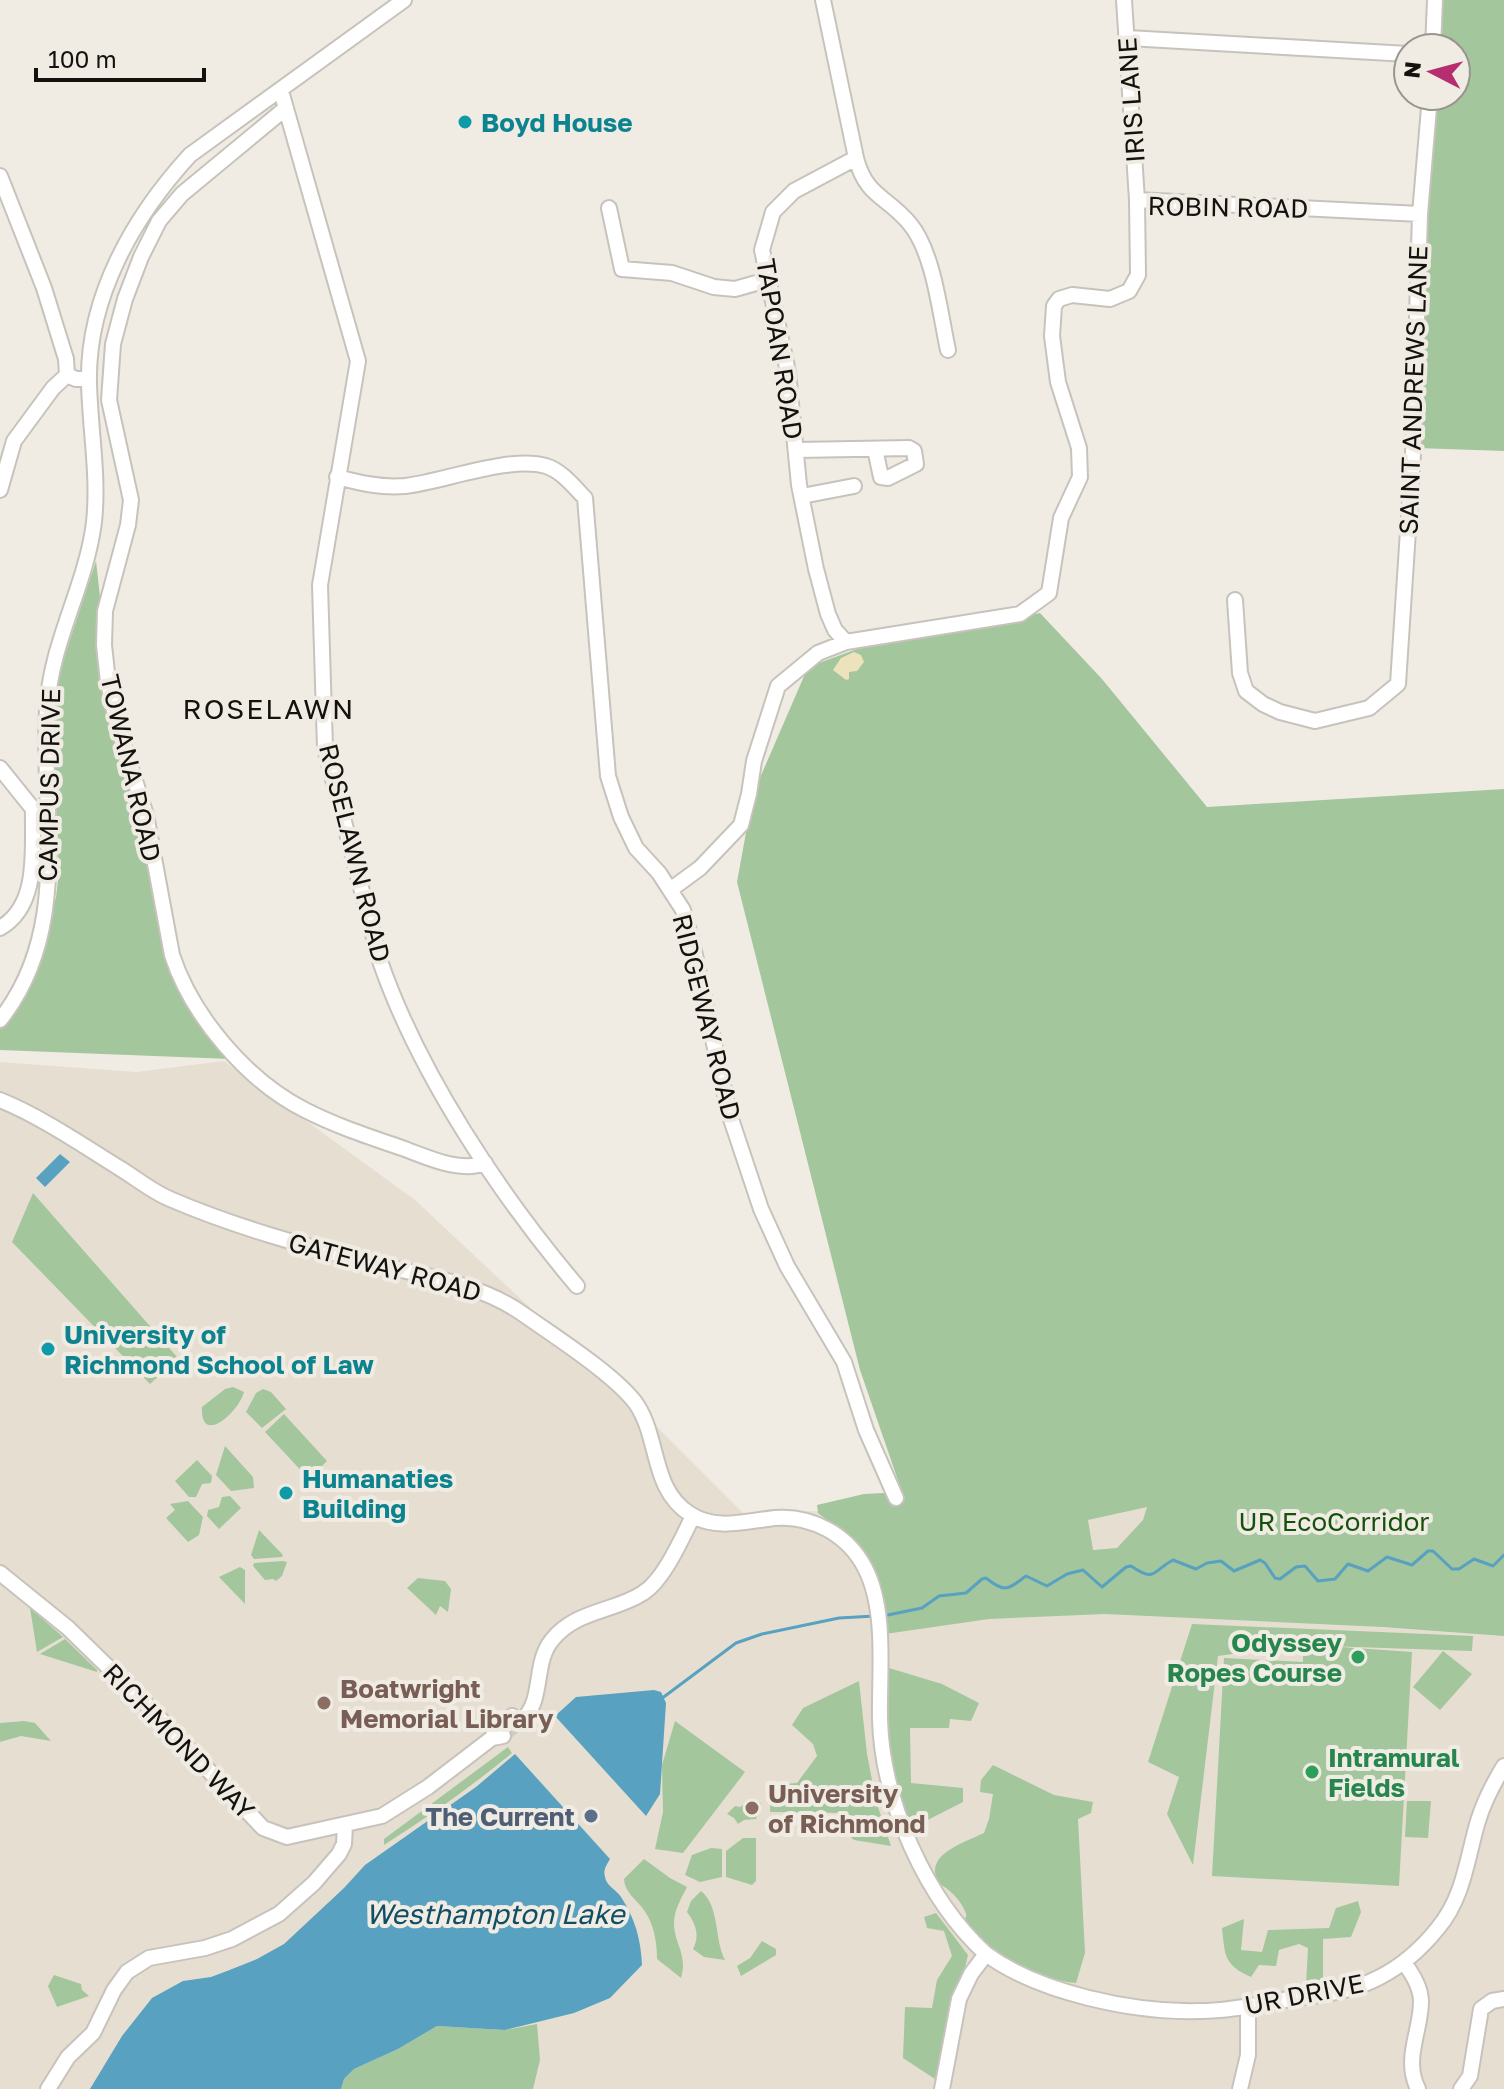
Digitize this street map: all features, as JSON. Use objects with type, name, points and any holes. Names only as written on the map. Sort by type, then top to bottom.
[{"type":"street","points":[[109,400],[90,402],[92,344],[101,304],[122,249],[162,185],[190,155],[404,0]]},
{"type":"street","points":[[823,0],[861,180],[911,225],[927,257],[948,350]]},
{"type":"street","name":"IRIS LANE","points":[[1124,0],[1137,200]]},
{"type":"street","points":[[1434,32],[1435,0]]},
{"type":"street","points":[[1128,38],[1392,53]]},
{"type":"street","name":"ROSELAWN ROAD","points":[[281,91],[358,361],[320,585],[325,748],[389,988],[430,1071],[485,1163],[577,1286]]},
{"type":"street","name":"TOWANA ROAD","points":[[286,108],[182,194],[159,221],[125,299],[113,344],[109,400],[131,500],[128,525],[105,611],[108,682],[117,724],[146,815],[172,955],[190,997],[234,1056],[290,1102],[354,1131],[464,1167],[485,1163]]},
{"type":"street","name":"SAINT ANDREWS LANE","points":[[1235,600],[1240,673],[1246,691],[1263,704],[1315,721],[1369,708],[1398,684],[1413,454],[1420,214],[1429,112]]},
{"type":"street","name":"TAPOAN ROAD","points":[[846,642],[835,630],[828,614],[816,569],[802,496],[785,354],[762,250],[773,212],[794,191],[856,158]]},
{"type":"street","points":[[0,176],[44,288],[66,359],[67,375]]},
{"type":"street","name":"ROBIN ROAD","points":[[846,642],[1020,614],[1049,593],[1061,518],[1080,477],[1079,448],[1058,382],[1052,336],[1054,306],[1059,299],[1072,295],[1110,299],[1129,291],[1138,275],[1137,200],[1420,214]]},
{"type":"street","points":[[609,208],[622,269],[672,273],[714,287],[735,289],[767,280]]},
{"type":"street","points":[[67,375],[89,379]]},
{"type":"street","points":[[0,490],[14,441],[53,388],[67,375]]},
{"type":"street","name":"CAMPUS DRIVE","points":[[0,1020],[27,979],[41,942],[48,886],[47,708],[50,677],[63,627],[85,567],[94,520],[96,482],[90,402]]},
{"type":"street","points":[[797,450],[875,449]]},
{"type":"street","name":"RIDGEWAY ROAD","points":[[337,477],[384,487],[409,486],[439,477],[525,464],[548,467],[567,479],[585,498],[608,776],[621,817],[636,848],[659,873],[683,910],[729,1113],[761,1209],[787,1266],[844,1362],[866,1430],[896,1498]]},
{"type":"street","points":[[802,496],[854,486]]},
{"type":"street","points":[[670,890],[700,868],[741,825],[754,761],[778,686],[818,653],[846,642]]},
{"type":"street","points":[[0,768],[47,822]]},
{"type":"street","points":[[0,928],[21,908],[29,888],[33,809]]},
{"type":"street","name":"GATEWAY ROAD","points":[[0,1100],[171,1200],[300,1245],[470,1288],[504,1301],[626,1392],[646,1421],[666,1490],[676,1503],[693,1516]]},
{"type":"street","name":"UR DRIVE","points":[[693,1516],[721,1524],[793,1518],[825,1527],[844,1540],[862,1562],[871,1581],[879,1632],[881,1735],[896,1806],[912,1847],[961,1928],[986,1954],[1034,1981],[1099,1999],[1196,2011],[1248,2006],[1349,1989],[1381,1977],[1404,1962],[1428,1940],[1456,1900],[1481,1812],[1504,1766]]},
{"type":"street","name":"RICHMOND WAY","points":[[0,1573],[68,1628],[125,1683],[177,1734],[263,1828],[287,1837],[382,1816],[396,1810],[497,1734],[532,1706],[538,1668],[550,1642],[576,1620],[643,1593],[656,1581],[693,1516]]},
{"type":"street","points":[[48,2089],[68,2057],[93,2033],[114,1990],[127,1972],[149,1958],[205,1948],[232,1939],[279,1914],[314,1883],[339,1854],[344,1844],[345,1825]]},
{"type":"street","points":[[942,2089],[959,1999],[971,1974],[986,1954]]},
{"type":"street","points":[[1404,1962],[1416,1981],[1421,2001],[1412,2073],[1418,2089]]},
{"type":"street","points":[[1461,2089],[1470,2076],[1481,2009],[1492,2001],[1504,1999]]},
{"type":"street","points":[[1240,2089],[1248,2055],[1248,2006]]},
{"type":"shaded area","name":"University of Richmond","points":[[224,1061],[415,1200],[650,1420],[744,1514],[819,1511],[1504,1428],[1504,2089],[0,2089],[0,1062],[136,1072]]},
{"type":"green space","points":[[1441,0],[1504,0],[1504,451],[1416,448],[1434,112],[1472,112],[1472,32],[1440,32]]},
{"type":"green space","points":[[96,561],[114,721],[177,981],[231,1059],[0,1050],[0,1017],[33,973],[56,897],[59,872],[52,738],[60,670]]},
{"type":"green space","name":"UR EcoCorridor","points":[[1040,613],[1102,679],[1207,807],[1504,789],[1504,1636],[1105,1614],[989,1619],[885,1634],[870,1563],[852,1540],[818,1513],[817,1505],[864,1494],[902,1492],[860,1370],[737,882],[753,794],[808,667],[857,649]],"holes":[[[1147,1507],[1143,1520],[1117,1548],[1093,1550],[1088,1520]]]},
{"type":"green space","points":[[33,1193],[178,1358],[150,1384],[12,1242]]},
{"type":"green space","points":[[233,1387],[244,1392],[241,1400],[220,1422],[207,1424],[203,1419],[202,1407],[225,1389]]},
{"type":"green space","points":[[263,1389],[271,1392],[286,1409],[262,1428],[246,1412],[256,1393]]},
{"type":"green space","points":[[284,1414],[327,1461],[309,1479],[265,1432]]},
{"type":"green space","points":[[225,1446],[253,1477],[254,1488],[231,1491],[216,1475]]},
{"type":"green space","points":[[197,1460],[212,1476],[211,1483],[202,1484],[196,1497],[189,1497],[175,1481]]},
{"type":"green space","points":[[230,1496],[241,1508],[219,1529],[207,1516],[208,1510],[219,1507],[222,1497]]},
{"type":"green space","points":[[188,1501],[203,1517],[199,1535],[188,1542],[166,1518],[175,1510],[170,1504]]},
{"type":"green space","points":[[259,1530],[282,1557],[254,1559],[251,1555]]},
{"type":"green space","points":[[287,1562],[282,1576],[276,1581],[265,1580],[253,1566],[254,1563]]},
{"type":"green space","points":[[240,1567],[245,1570],[245,1604],[219,1577]]},
{"type":"green space","points":[[418,1578],[445,1581],[451,1589],[448,1612],[440,1606],[436,1615],[407,1588]]},
{"type":"green space","points":[[30,1608],[63,1637],[37,1652]]},
{"type":"green space","name":"Intramural Fields","points":[[1192,1624],[1473,1636],[1472,1651],[1326,1646],[1412,1652],[1399,1886],[1212,1876],[1224,1658],[1303,1662],[1303,1644],[1218,1656],[1193,1865],[1167,1814],[1179,1777],[1148,1762]]},
{"type":"green space","points":[[65,1639],[97,1670],[97,1672],[40,1654]]},
{"type":"green space","points":[[1443,1651],[1472,1674],[1440,1710],[1413,1687]]},
{"type":"green space","points":[[889,1668],[942,1684],[979,1703],[971,1721],[950,1719],[949,1728],[910,1728],[911,1783],[963,1788],[963,1802],[912,1828],[897,1792],[888,1750],[885,1707]]},
{"type":"green space","points":[[859,1681],[876,1801],[891,1846],[854,1840],[847,1834],[847,1813],[770,1812],[771,1785],[797,1783],[817,1756],[813,1744],[792,1725],[803,1708]]},
{"type":"green space","points":[[675,1721],[745,1772],[683,1853],[655,1849],[663,1812],[662,1765]]},
{"type":"green space","points":[[0,1723],[35,1723],[51,1741],[21,1736],[0,1742]]},
{"type":"green space","points":[[508,1747],[512,1753],[497,1766],[384,1845],[384,1839]]},
{"type":"green space","points":[[993,1765],[1054,1795],[1093,1802],[1091,1813],[1078,1819],[1085,1953],[1076,1983],[1031,1971],[986,1946],[966,1920],[961,1903],[939,1884],[935,1874],[936,1865],[947,1851],[984,1833],[993,1794],[980,1792],[981,1780]]},
{"type":"green space","points":[[752,1800],[761,1803],[756,1819],[738,1824],[727,1814],[735,1806],[740,1807]]},
{"type":"green space","points":[[1407,1801],[1431,1801],[1428,1838],[1405,1837]]},
{"type":"green space","points":[[743,1838],[756,1838],[756,1881],[752,1885],[726,1877],[726,1851]]},
{"type":"green space","points":[[711,1848],[722,1849],[722,1877],[700,1882],[685,1875],[692,1855]]},
{"type":"green space","points":[[644,1859],[687,1887],[674,1918],[683,1962],[681,1978],[657,1959],[656,1940],[650,1921],[625,1884],[624,1879]]},
{"type":"green space","points":[[701,1891],[711,1905],[725,1960],[704,1957],[693,1949],[696,1930],[687,1912],[691,1901]]},
{"type":"green space","points":[[1358,1901],[1361,1912],[1351,1937],[1323,1939],[1323,1985],[1306,1985],[1308,1948],[1299,1944],[1279,1950],[1276,1966],[1259,1965],[1251,1977],[1231,1964],[1228,1958],[1222,1928],[1244,1919],[1241,1950],[1262,1952],[1268,1930],[1329,1928],[1336,1908]]},
{"type":"green space","points":[[936,1913],[968,1955],[938,2081],[903,2058],[905,2007],[932,2008],[937,1980],[952,1956],[944,1931],[927,1928],[924,1917]]},
{"type":"green space","points":[[762,1941],[776,1949],[776,1955],[741,1976],[737,1966],[750,1958]]},
{"type":"green space","points":[[54,1975],[81,1984],[82,1990],[89,1996],[57,2007],[48,1986]]},
{"type":"green space","points":[[537,2024],[540,2060],[533,2089],[341,2089],[344,2079],[354,2069],[398,2049],[437,2026],[505,2030]]},
{"type":"sand","points":[[854,652],[861,655],[864,662],[857,671],[849,672],[849,679],[846,680],[833,670],[841,658]]},
{"type":"water","points":[[60,1154],[70,1162],[45,1187],[36,1178]]},
{"type":"water","points":[[654,1690],[661,1692],[666,1703],[660,1794],[646,1816],[555,1716],[576,1697]]},
{"type":"water","name":"Westhampton Lake","points":[[515,1754],[610,1859],[605,1877],[634,1921],[642,1965],[610,1998],[574,2013],[505,2030],[437,2026],[398,2049],[354,2069],[344,2079],[341,2089],[90,2089],[122,2036],[152,1998],[183,1981],[211,1977],[257,1959],[284,1944],[365,1865],[476,1787]]},
{"type":"waterway","points":[[883,1616],[922,1608],[939,1596],[966,1593],[986,1578],[1003,1588],[1011,1587],[1026,1576],[1047,1586],[1067,1574],[1083,1570],[1102,1587],[1131,1566],[1145,1574],[1154,1574],[1173,1560],[1196,1569],[1221,1561],[1234,1571],[1260,1560],[1275,1578],[1280,1579],[1296,1567],[1305,1566],[1318,1581],[1335,1579],[1348,1564],[1368,1571],[1387,1557],[1412,1565],[1428,1551],[1433,1551],[1452,1569],[1459,1569],[1474,1559],[1493,1566],[1504,1555]]},
{"type":"waterway","points":[[661,1699],[736,1643],[762,1634],[839,1618],[875,1616]]},
{"type":"tunnel","points":[[503,1736],[523,1719]]},
{"type":"place","name":"Boyd House","points":[[465,122]]},
{"type":"place","name":"University of Richmond School of Law","points":[[48,1349]]},
{"type":"place","name":"Humanaties Building","points":[[286,1493]]},
{"type":"place","name":"Odyssey Ropes Course","points":[[1358,1657]]},
{"type":"place","name":"Boatwright Memorial Library","points":[[324,1703]]},
{"type":"place","name":"Intramural Fields","points":[[1312,1772]]},
{"type":"place","name":"University of Richmond","points":[[752,1808]]},
{"type":"place","name":"The Current","points":[[591,1816]]},
{"type":"district","name":"ROSELAWN","points":[[269,708]]}]
